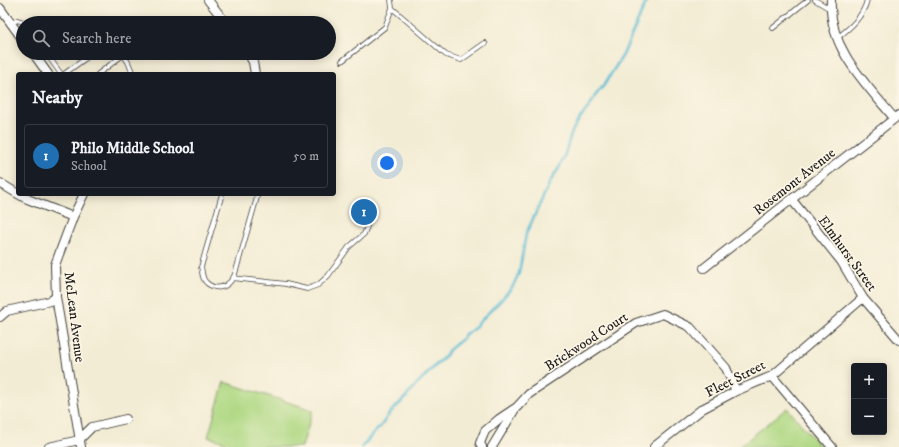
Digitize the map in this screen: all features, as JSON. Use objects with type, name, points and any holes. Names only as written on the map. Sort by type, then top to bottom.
[{"type":"street","points":[[208,0],[221,16]]},
{"type":"street","points":[[830,0],[831,19],[836,38],[843,52],[852,67],[867,86],[897,117]]},
{"type":"street","points":[[0,8],[16,31]]},
{"type":"street","points":[[37,60],[46,72]]},
{"type":"street","points":[[252,60],[256,72]]},
{"type":"street","name":"Rosemont Avenue","points":[[704,268],[897,117]]},
{"type":"street","points":[[0,184],[16,193]]},
{"type":"street","points":[[22,196],[73,217]]},
{"type":"street","name":"McLean Avenue","points":[[80,444],[56,297],[55,265],[73,217],[83,196]]},
{"type":"street","name":"Elmhurst Street","points":[[792,200],[841,261],[863,298],[899,340]]},
{"type":"street","points":[[0,316],[7,311],[50,301],[56,297]]},
{"type":"street","name":"Fleet Street","points":[[654,447],[702,409],[736,391],[772,376],[863,298]]},
{"type":"street","name":"Brickwood Court","points":[[482,447],[480,443],[485,431],[498,419],[517,406],[529,394],[636,323],[663,314],[690,327],[726,368],[736,391]]},
{"type":"street","points":[[772,376],[832,447]]},
{"type":"street","name":"Brickwood Court","points":[[492,447],[517,406]]},
{"type":"street","points":[[49,447],[80,444],[92,427],[126,419]]},
{"type":"lane","points":[[342,61],[385,27],[392,8],[391,0]]},
{"type":"lane","points":[[773,28],[808,0]]},
{"type":"lane","points":[[815,0],[830,9]]},
{"type":"lane","points":[[836,38],[850,27],[862,13],[867,0]]},
{"type":"lane","points":[[392,8],[446,56],[461,60],[485,43]]},
{"type":"lane","points":[[11,24],[16,21]]},
{"type":"lane","points":[[51,60],[60,72]]},
{"type":"lane","points":[[67,72],[83,60]]},
{"type":"lane","points":[[100,72],[116,60]]},
{"type":"lane","points":[[127,60],[132,72]]},
{"type":"lane","points":[[221,196],[202,267],[203,277],[209,285],[215,287],[222,287],[233,278],[257,196]]},
{"type":"lane","points":[[233,278],[286,284],[307,290],[318,285],[328,276],[349,247],[364,234],[370,220]]},
{"type":"green space","points":[[224,382],[313,410],[302,447],[242,447],[208,437]]},
{"type":"green space","points":[[787,408],[821,447],[739,447]]},
{"type":"waterway","points":[[362,447],[381,426],[389,414],[416,385],[446,355],[449,350],[462,339],[465,334],[472,330],[513,286],[519,273],[526,234],[551,180],[564,157],[571,134],[580,118],[589,107],[623,55],[647,0]]},
{"type":"place","name":"Philo Middle School","points":[[364,212]]}]
